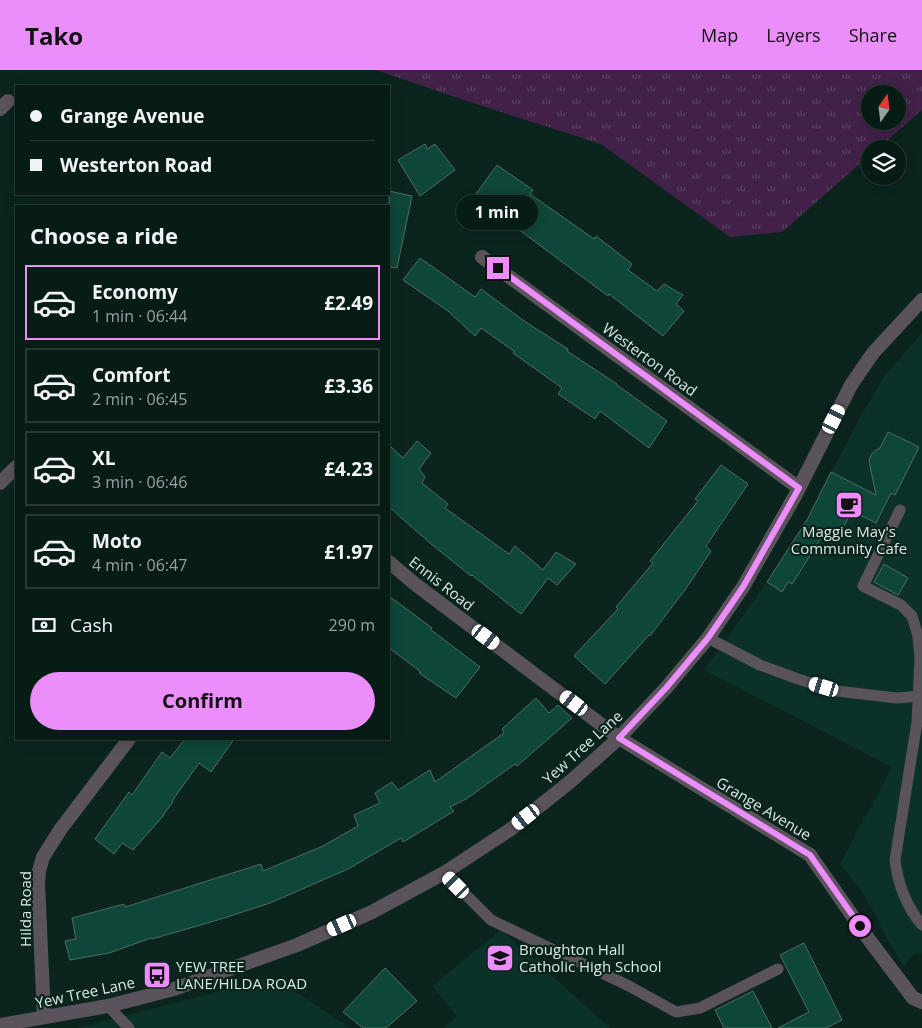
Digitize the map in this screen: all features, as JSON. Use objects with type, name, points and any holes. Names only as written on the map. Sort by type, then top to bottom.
[{"type":"street","name":"Westerton Road","points":[[482,256],[799,488]]},
{"type":"street","name":"Yew Tree Lane","points":[[0,1025],[108,1006],[174,989],[297,945],[372,912],[444,873],[518,823],[571,781],[619,738],[666,688],[708,638],[743,587],[799,488],[851,385],[873,354],[920,306]]},
{"type":"street","points":[[0,483],[15,469]]},
{"type":"street","name":"Ennis Road","points":[[390,563],[415,584],[619,738]]},
{"type":"street","name":"Grange Avenue","points":[[619,738],[810,855],[913,998],[922,1002]]},
{"type":"street","name":"Hilda Road","points":[[44,1017],[39,870],[43,857],[60,830],[128,740]]},
{"type":"lane","points":[[900,510],[863,586],[901,605],[912,616],[918,636],[920,696],[895,860],[897,876],[902,891],[913,914],[922,926]]},
{"type":"lane","points":[[708,638],[760,665],[837,691],[897,698],[920,696]]},
{"type":"lane","points":[[444,873],[491,920],[629,986],[676,1012],[700,1008],[778,969]]},
{"type":"lane","points":[[108,1006],[129,1028]]},
{"type":"shaded area","points":[[922,333],[922,954],[915,953],[904,966],[888,941],[863,893],[840,864],[892,767],[704,670],[767,582],[807,519],[857,423],[883,378]]},
{"type":"shaded area","name":"Broughton Hall Catholic High School","points":[[501,930],[610,1028],[444,1028],[457,1016],[432,986]]},
{"type":"shaded area","points":[[274,977],[350,1028],[78,1028]]},
{"type":"green space","points":[[376,70],[922,70],[922,110],[906,124],[906,85],[861,85],[861,130],[899,130],[887,140],[861,140],[861,163],[782,232],[730,237],[601,144]]},
{"type":"building","points":[[425,144],[427,149],[435,144],[455,170],[420,196],[398,160]]},
{"type":"building","points":[[497,165],[533,190],[530,194],[594,239],[596,236],[632,264],[628,270],[657,291],[664,284],[683,295],[676,304],[684,311],[663,336],[609,294],[608,296],[510,223],[473,198]]},
{"type":"building","points":[[390,191],[412,196],[397,268],[390,267]]},
{"type":"building","points":[[420,258],[475,297],[481,289],[667,421],[649,448],[600,411],[595,419],[558,394],[562,388],[513,353],[514,351],[481,328],[475,336],[448,311],[403,280]]},
{"type":"building","points":[[888,432],[919,447],[895,495],[891,493],[876,523],[852,511],[839,535],[827,529],[792,584],[788,582],[782,592],[767,582],[807,520],[831,472],[876,495],[869,461],[871,455],[880,448]]},
{"type":"building","points":[[417,441],[431,453],[419,469],[425,477],[422,483],[448,504],[445,508],[509,554],[515,546],[543,570],[556,552],[576,564],[557,585],[548,578],[521,614],[430,543],[390,508],[390,446],[403,458]]},
{"type":"building","points":[[721,465],[748,484],[706,546],[711,551],[687,587],[650,636],[605,684],[574,656],[618,609],[616,607],[653,563],[650,561],[698,501],[695,499]]},
{"type":"building","points":[[884,564],[908,578],[898,595],[874,582]]},
{"type":"building","points":[[390,597],[480,667],[456,698],[419,673],[421,672],[390,649]]},
{"type":"building","points":[[536,698],[549,713],[558,705],[572,718],[517,766],[515,764],[466,799],[450,807],[454,811],[403,842],[401,838],[348,869],[270,903],[221,919],[151,938],[109,953],[70,960],[65,941],[76,939],[72,918],[124,904],[125,907],[261,864],[263,871],[323,846],[358,826],[354,815],[380,803],[375,793],[392,782],[398,790],[430,770],[435,782],[504,733],[502,729]]},
{"type":"building","points":[[184,740],[233,740],[211,772],[199,763],[164,815],[133,850],[122,843],[114,854],[95,839],[129,792],[132,795],[162,752],[170,758]]},
{"type":"building","points":[[804,943],[842,1020],[826,1028],[778,1028],[809,1012],[780,955]]},
{"type":"building","points":[[385,968],[417,1001],[386,1028],[363,1028],[343,1012]]},
{"type":"building","points":[[753,991],[772,1028],[724,1028],[715,1010]]},
{"type":"place","name":"Maggie May's Community Cafe","points":[[849,505]]},
{"type":"place","name":"Broughton Hall Catholic High School","points":[[500,958]]},
{"type":"place","name":"YEW TREE LANE/HILDA ROAD","points":[[157,975]]},
{"type":"route","points":[[498,268],[799,488],[743,587],[708,638],[666,688],[619,738],[810,855],[860,926]]}]
